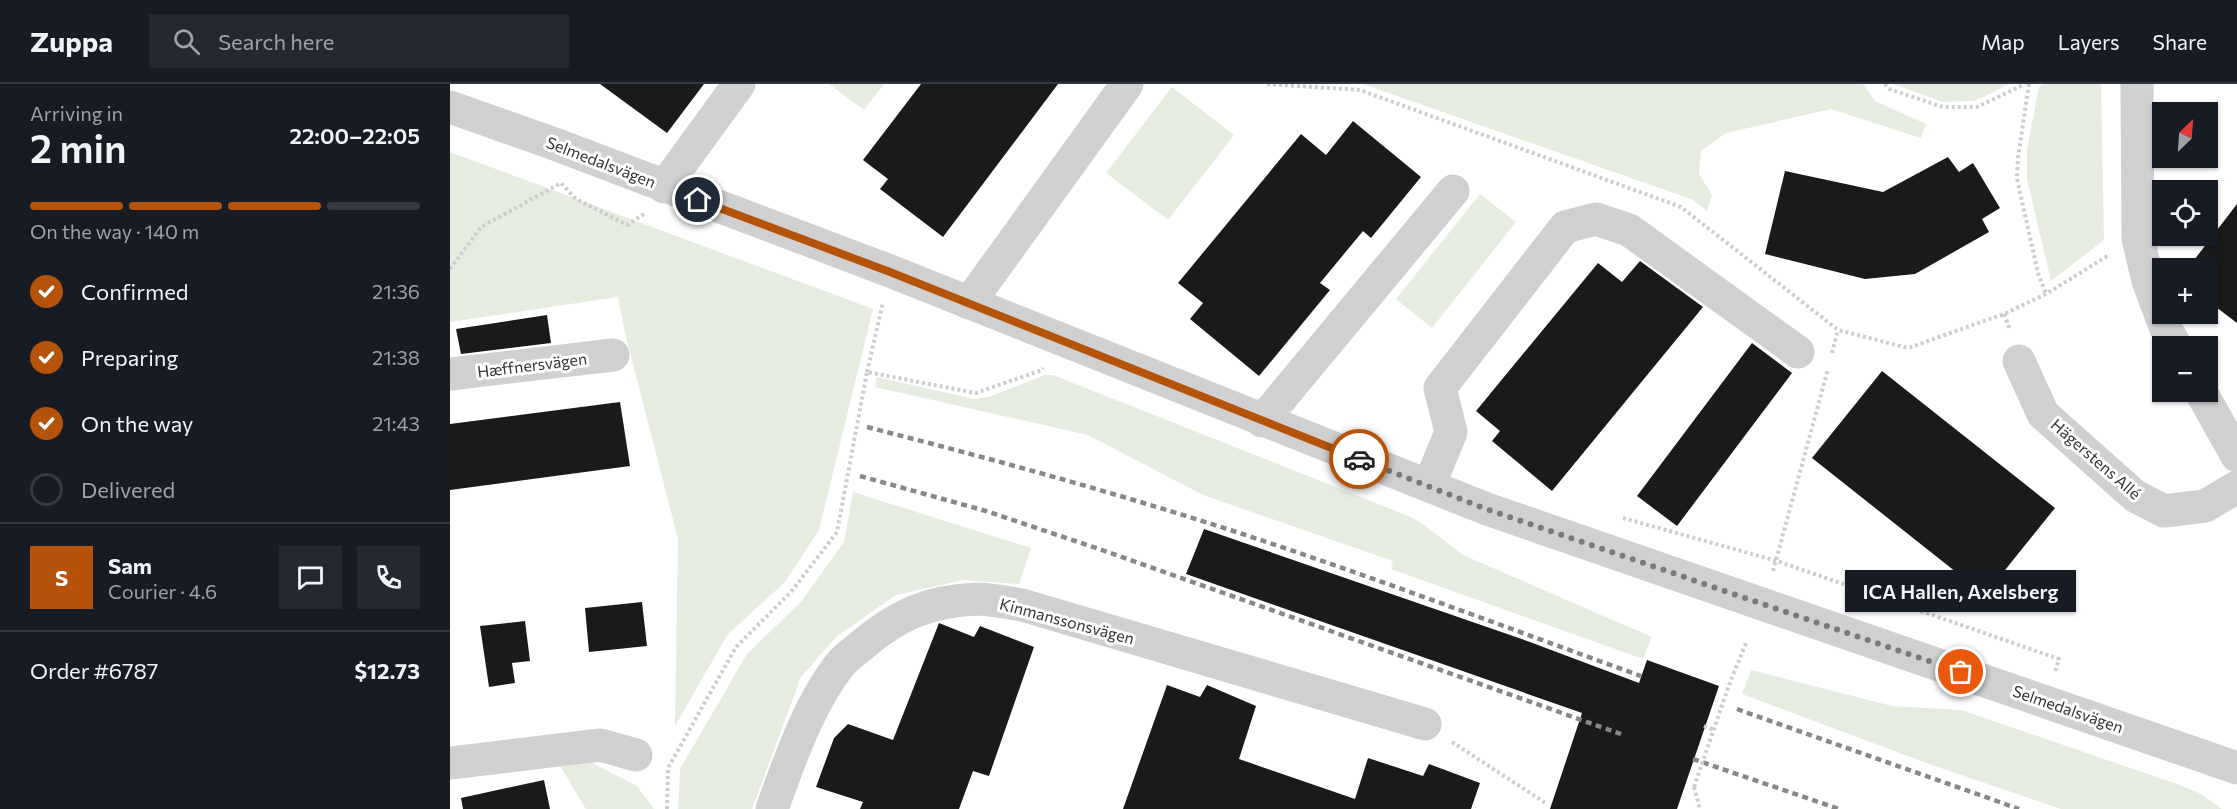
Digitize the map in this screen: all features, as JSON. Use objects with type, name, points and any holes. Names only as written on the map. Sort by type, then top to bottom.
[{"type":"street","points":[[671,189],[739,84]]},
{"type":"street","points":[[969,303],[1127,84]]},
{"type":"street","points":[[2138,84],[2138,238],[2148,281],[2170,336]]},
{"type":"street","name":"Selmedalsvägen","points":[[450,107],[552,143],[890,272],[1504,515],[2237,768]]},
{"type":"street","points":[[1262,421],[1453,191]]},
{"type":"street","points":[[1429,486],[1451,432],[1440,388],[1565,227],[1596,219],[1629,230],[1798,352]]},
{"type":"street","name":"Hæffnersvägen","points":[[450,374],[614,356]]},
{"type":"street","name":"Hägerstens Allé","points":[[2019,361],[2043,414],[2135,496],[2164,510],[2205,506],[2237,487]]},
{"type":"street","points":[[2207,402],[2237,456]]},
{"type":"street","name":"Kinmanssonsvägen","points":[[772,809],[795,747],[820,697],[844,661],[873,636],[902,616],[939,604],[979,599],[1022,606],[1425,724]]},
{"type":"street","points":[[450,764],[600,745],[636,755]]},
{"type":"path","points":[[1269,84],[1360,90],[1682,207],[1838,330],[1908,348],[2004,314],[2046,294],[2138,238]]},
{"type":"path","points":[[1885,84],[1889,89],[1943,107],[1977,107],[2027,84]]},
{"type":"path","points":[[2027,84],[2017,179],[2038,273],[2046,294]]},
{"type":"path","points":[[450,269],[481,227],[561,183],[576,199],[627,225],[671,189]]},
{"type":"path","points":[[667,809],[668,768],[736,647],[791,592],[837,532],[880,314]]},
{"type":"path","points":[[1832,353],[1838,330]]},
{"type":"path","points":[[867,372],[976,393],[1042,370],[1055,338]]},
{"type":"path","points":[[1773,571],[1829,365]]},
{"type":"path","points":[[1623,518],[1777,561],[2059,659]]},
{"type":"path","points":[[1700,809],[1694,787],[1746,643]]},
{"type":"path","points":[[1425,724],[1547,804]]},
{"type":"path","points":[[1704,726],[1714,730]]},
{"type":"shaded area","points":[[829,84],[884,84],[864,110]]},
{"type":"shaded area","points":[[1363,84],[1863,84],[1875,101],[1926,124],[1921,138],[1831,109],[1726,133],[1701,151],[1699,174],[1712,195],[1707,211],[1691,199]]},
{"type":"shaded area","points":[[1893,84],[2010,84],[1974,101],[1943,102]]},
{"type":"shaded area","points":[[2042,84],[2101,84],[2104,240],[2051,281],[2027,179],[2027,150],[2039,87]]},
{"type":"shaded area","points":[[1172,87],[1234,135],[1168,220],[1106,173]]},
{"type":"shaded area","points":[[450,152],[873,309],[819,530],[785,582],[728,634],[675,726],[678,539],[626,337],[618,297],[450,322]]},
{"type":"shaded area","points":[[1480,194],[1516,222],[1432,328],[1396,299]]},
{"type":"shaded area","points":[[1045,375],[1053,375],[1406,515],[1420,522],[1463,555],[1652,637],[1643,659],[1391,569],[1393,561],[1203,495],[1088,435],[875,387],[877,377],[974,399],[989,397]]},
{"type":"shaded area","points":[[853,492],[1031,548],[1019,584],[963,580],[896,595],[837,636],[801,677],[752,809],[678,809],[680,769],[747,654],[801,602],[844,542]]},
{"type":"shaded area","points":[[1751,670],[1892,706],[1961,710],[2177,784],[2199,793],[2222,809],[2061,809],[1929,764],[1742,694]]},
{"type":"shaded area","points":[[586,760],[637,786],[654,809],[586,809],[560,766]]},
{"type":"building","points":[[600,84],[704,84],[667,133]]},
{"type":"building","points":[[921,84],[1058,84],[943,237],[880,189],[888,179],[863,160]]},
{"type":"building","points":[[1353,121],[1421,177],[1371,238],[1363,231],[1320,283],[1330,290],[1259,376],[1190,319],[1203,303],[1178,283],[1301,134],[1326,155]]},
{"type":"building","points":[[1948,157],[1959,172],[1973,163],[2000,208],[1982,219],[1989,232],[1915,274],[1865,279],[1765,254],[1785,171],[1883,192]]},
{"type":"building","points":[[2237,204],[2237,323],[2218,309],[2218,258],[2196,258],[2205,246],[2218,246],[2218,229]]},
{"type":"building","points":[[1640,261],[1703,307],[1552,491],[1492,441],[1500,431],[1476,411],[1598,263],[1622,282]]},
{"type":"building","points":[[547,315],[551,343],[461,354],[456,329]]},
{"type":"building","points":[[1752,343],[1792,373],[1677,526],[1637,496]]},
{"type":"building","points":[[1882,371],[2055,508],[1985,595],[1812,458]]},
{"type":"building","points":[[620,402],[630,466],[450,490],[450,424]]},
{"type":"building","points":[[1204,529],[1530,642],[1639,683],[1647,660],[1719,686],[1677,809],[1550,809],[1582,713],[1186,574]]},
{"type":"building","points":[[642,602],[647,646],[589,652],[585,608]]},
{"type":"building","points":[[525,621],[530,661],[512,663],[515,683],[489,687],[480,626]]},
{"type":"building","points":[[939,623],[974,637],[980,626],[1034,647],[989,776],[973,771],[959,809],[860,809],[863,802],[816,787],[834,738],[848,724],[893,740]]},
{"type":"building","points":[[1167,685],[1200,697],[1207,685],[1256,706],[1239,759],[1355,799],[1368,758],[1423,776],[1429,764],[1480,783],[1471,809],[1123,809]]},
{"type":"building","points":[[544,780],[550,809],[463,809],[461,798]]},
{"type":"railway","points":[[867,427],[1084,485],[1246,535],[1641,676]]},
{"type":"railway","points":[[860,476],[986,511],[1108,552],[1621,734]]},
{"type":"railway","points":[[1737,709],[2019,809]]},
{"type":"railway","points":[[1693,759],[1839,809]]},
{"type":"way so far","points":[[1359,459],[1486,509],[1961,672]]},
{"type":"place","name":"ICA Hallen, Axelsberg","points":[[1961,672]]},
{"type":"route","points":[[698,200],[890,272],[1359,459]]}]
